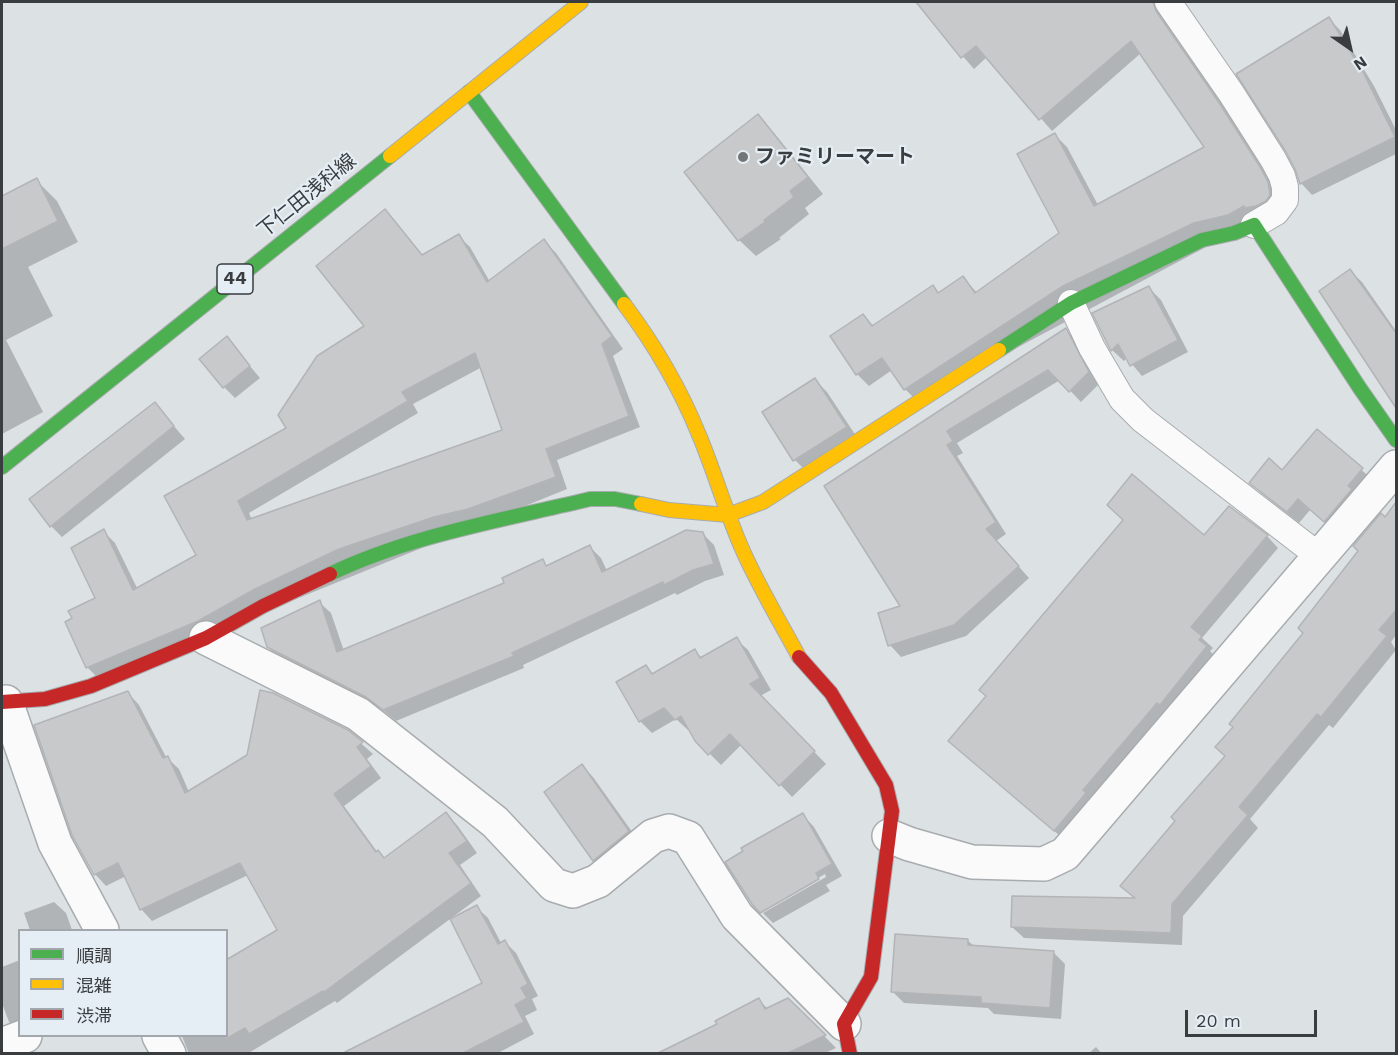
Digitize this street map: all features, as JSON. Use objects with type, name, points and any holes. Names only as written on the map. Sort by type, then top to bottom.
[{"type":"street","name":"下仁田浅科線","points":[[2,467],[581,2]]},
{"type":"street","points":[[206,638],[358,714],[495,822],[554,885],[573,891],[598,881],[652,836],[669,831],[688,838],[737,916],[847,1039],[871,976],[892,811],[886,784],[831,693],[801,661],[744,553],[699,434],[675,383],[648,336],[469,92]]},
{"type":"street","points":[[101,929],[55,843],[4,702],[45,699],[91,686],[206,638],[264,606],[345,567],[389,550],[440,535],[590,499],[615,499],[669,510],[728,515],[763,502],[1071,303],[1202,240],[1234,233],[1254,225],[1396,440]]},
{"type":"street","points":[[889,836],[972,862],[1044,864],[1065,854],[1396,467]]},
{"type":"street","points":[[2,1046],[21,1037]]},
{"type":"street","points":[[160,1037],[169,1053]]},
{"type":"lane","points":[[1168,2],[1231,93],[1282,176],[1286,188],[1285,200],[1276,212],[1254,225]]},
{"type":"lane","points":[[1071,303],[1092,348],[1122,399],[1143,420],[1318,556]]},
{"type":"building","points":[[916,2],[1153,2],[1156,11],[1260,167],[1268,182],[1270,195],[1266,201],[1256,206],[1245,208],[1244,206],[1228,215],[1194,223],[1063,286],[904,390],[882,358],[856,375],[830,336],[863,314],[872,326],[933,285],[938,293],[963,276],[975,293],[1059,233],[1017,154],[1055,133],[1094,206],[1204,147],[1131,41],[1039,120],[976,46],[961,58]]},
{"type":"building","points":[[1329,17],[1363,72],[1395,137],[1300,184],[1286,152],[1236,74]]},
{"type":"building","points":[[758,114],[808,177],[790,191],[794,197],[738,241],[684,172]]},
{"type":"building","points":[[37,178],[58,221],[2,249],[2,196]]},
{"type":"building","points":[[385,209],[422,255],[459,234],[487,282],[544,239],[612,336],[602,344],[629,416],[546,449],[556,477],[468,509],[434,517],[339,549],[255,589],[198,621],[86,668],[65,622],[72,618],[68,611],[95,598],[71,548],[104,529],[133,590],[196,555],[164,496],[286,428],[278,415],[317,356],[364,326],[316,266]],"holes":[[[475,353],[502,430],[247,520],[238,501],[408,401],[402,392]]]},
{"type":"building","points":[[1350,269],[1396,333],[1396,408],[1319,291]]},
{"type":"building","points":[[1149,286],[1178,340],[1130,366],[1118,344],[1111,351],[1092,313]]},
{"type":"building","points":[[1066,328],[1089,372],[1069,392],[1048,370],[947,431],[953,441],[947,445],[996,522],[986,529],[1019,566],[954,625],[888,646],[878,613],[900,606],[824,486]]},
{"type":"building","points":[[227,336],[250,366],[223,388],[199,359]]},
{"type":"building","points":[[815,378],[847,427],[793,461],[762,412]]},
{"type":"building","points":[[155,402],[174,426],[50,527],[29,499]]},
{"type":"building","points":[[1317,429],[1363,468],[1348,486],[1352,489],[1324,522],[1298,499],[1287,512],[1249,483],[1269,458],[1282,470]]},
{"type":"building","points":[[1132,474],[1204,535],[1229,506],[1268,535],[1191,627],[1202,636],[1199,640],[1207,646],[1160,705],[1157,703],[1083,790],[1086,793],[1054,831],[948,741],[986,696],[979,690],[1123,520],[1107,505]]},
{"type":"building","points":[[1396,502],[1396,610],[1379,630],[1387,636],[1321,717],[1317,714],[1239,807],[1248,815],[1172,904],[1171,933],[1011,927],[1012,896],[1135,898],[1120,886],[1175,821],[1171,817],[1225,756],[1215,747],[1233,727],[1229,724],[1303,633],[1298,628],[1358,551],[1353,546],[1381,513],[1385,517]]},
{"type":"building","points":[[686,530],[703,532],[714,564],[693,570],[664,585],[663,582],[512,653],[514,656],[383,710],[366,697],[267,647],[261,628],[320,600],[337,652],[504,583],[502,578],[543,559],[546,566],[590,545],[602,572]]},
{"type":"building","points":[[737,637],[760,678],[750,684],[815,751],[779,786],[730,734],[708,755],[695,741],[681,716],[675,720],[664,708],[639,722],[616,682],[646,665],[652,674],[695,649],[700,658]]},
{"type":"building","points":[[260,690],[273,693],[348,730],[363,742],[357,747],[371,766],[334,794],[376,852],[378,850],[384,858],[446,812],[467,841],[449,853],[471,883],[324,992],[249,1034],[245,1028],[226,1039],[228,1037],[228,959],[277,930],[240,863],[140,910],[118,863],[94,875],[72,835],[34,725],[128,691],[163,758],[168,756],[185,793],[247,755]]},
{"type":"building","points":[[582,764],[629,831],[593,861],[544,792]]},
{"type":"building","points":[[803,813],[832,864],[816,873],[819,879],[760,913],[725,862],[743,851],[741,848]]},
{"type":"building","points":[[477,905],[498,944],[505,940],[528,984],[521,988],[527,998],[515,1005],[524,1022],[463,1053],[343,1053],[482,983],[450,919]]},
{"type":"building","points":[[895,934],[968,939],[968,945],[1054,951],[1050,1008],[981,1003],[981,997],[891,992]]},
{"type":"building","points":[[759,998],[765,1009],[788,998],[826,1035],[788,1053],[658,1053],[717,1024],[715,1021]]},
{"type":"traffic: fast","points":[[469,92],[624,304]]},
{"type":"traffic: fast","points":[[2,467],[390,156]]},
{"type":"traffic: fast","points":[[999,350],[1071,303],[1202,240],[1234,233],[1254,225],[1396,440]]},
{"type":"traffic: fast","points":[[330,574],[361,560],[425,539],[590,499],[615,499],[641,504]]},
{"type":"traffic: slow","points":[[390,156],[581,2]]},
{"type":"traffic: slow","points":[[624,304],[675,383],[705,449],[743,551],[799,657]]},
{"type":"traffic: slow","points":[[641,504],[669,510],[728,515],[763,502],[999,350]]},
{"type":"traffic: jam","points":[[2,702],[45,699],[91,686],[206,638],[263,606],[330,574]]},
{"type":"traffic: jam","points":[[799,657],[831,693],[886,785],[892,811],[871,977],[844,1024],[850,1054]]},
{"type":"place","name":"ファミリーマート","points":[[743,157]]}]
